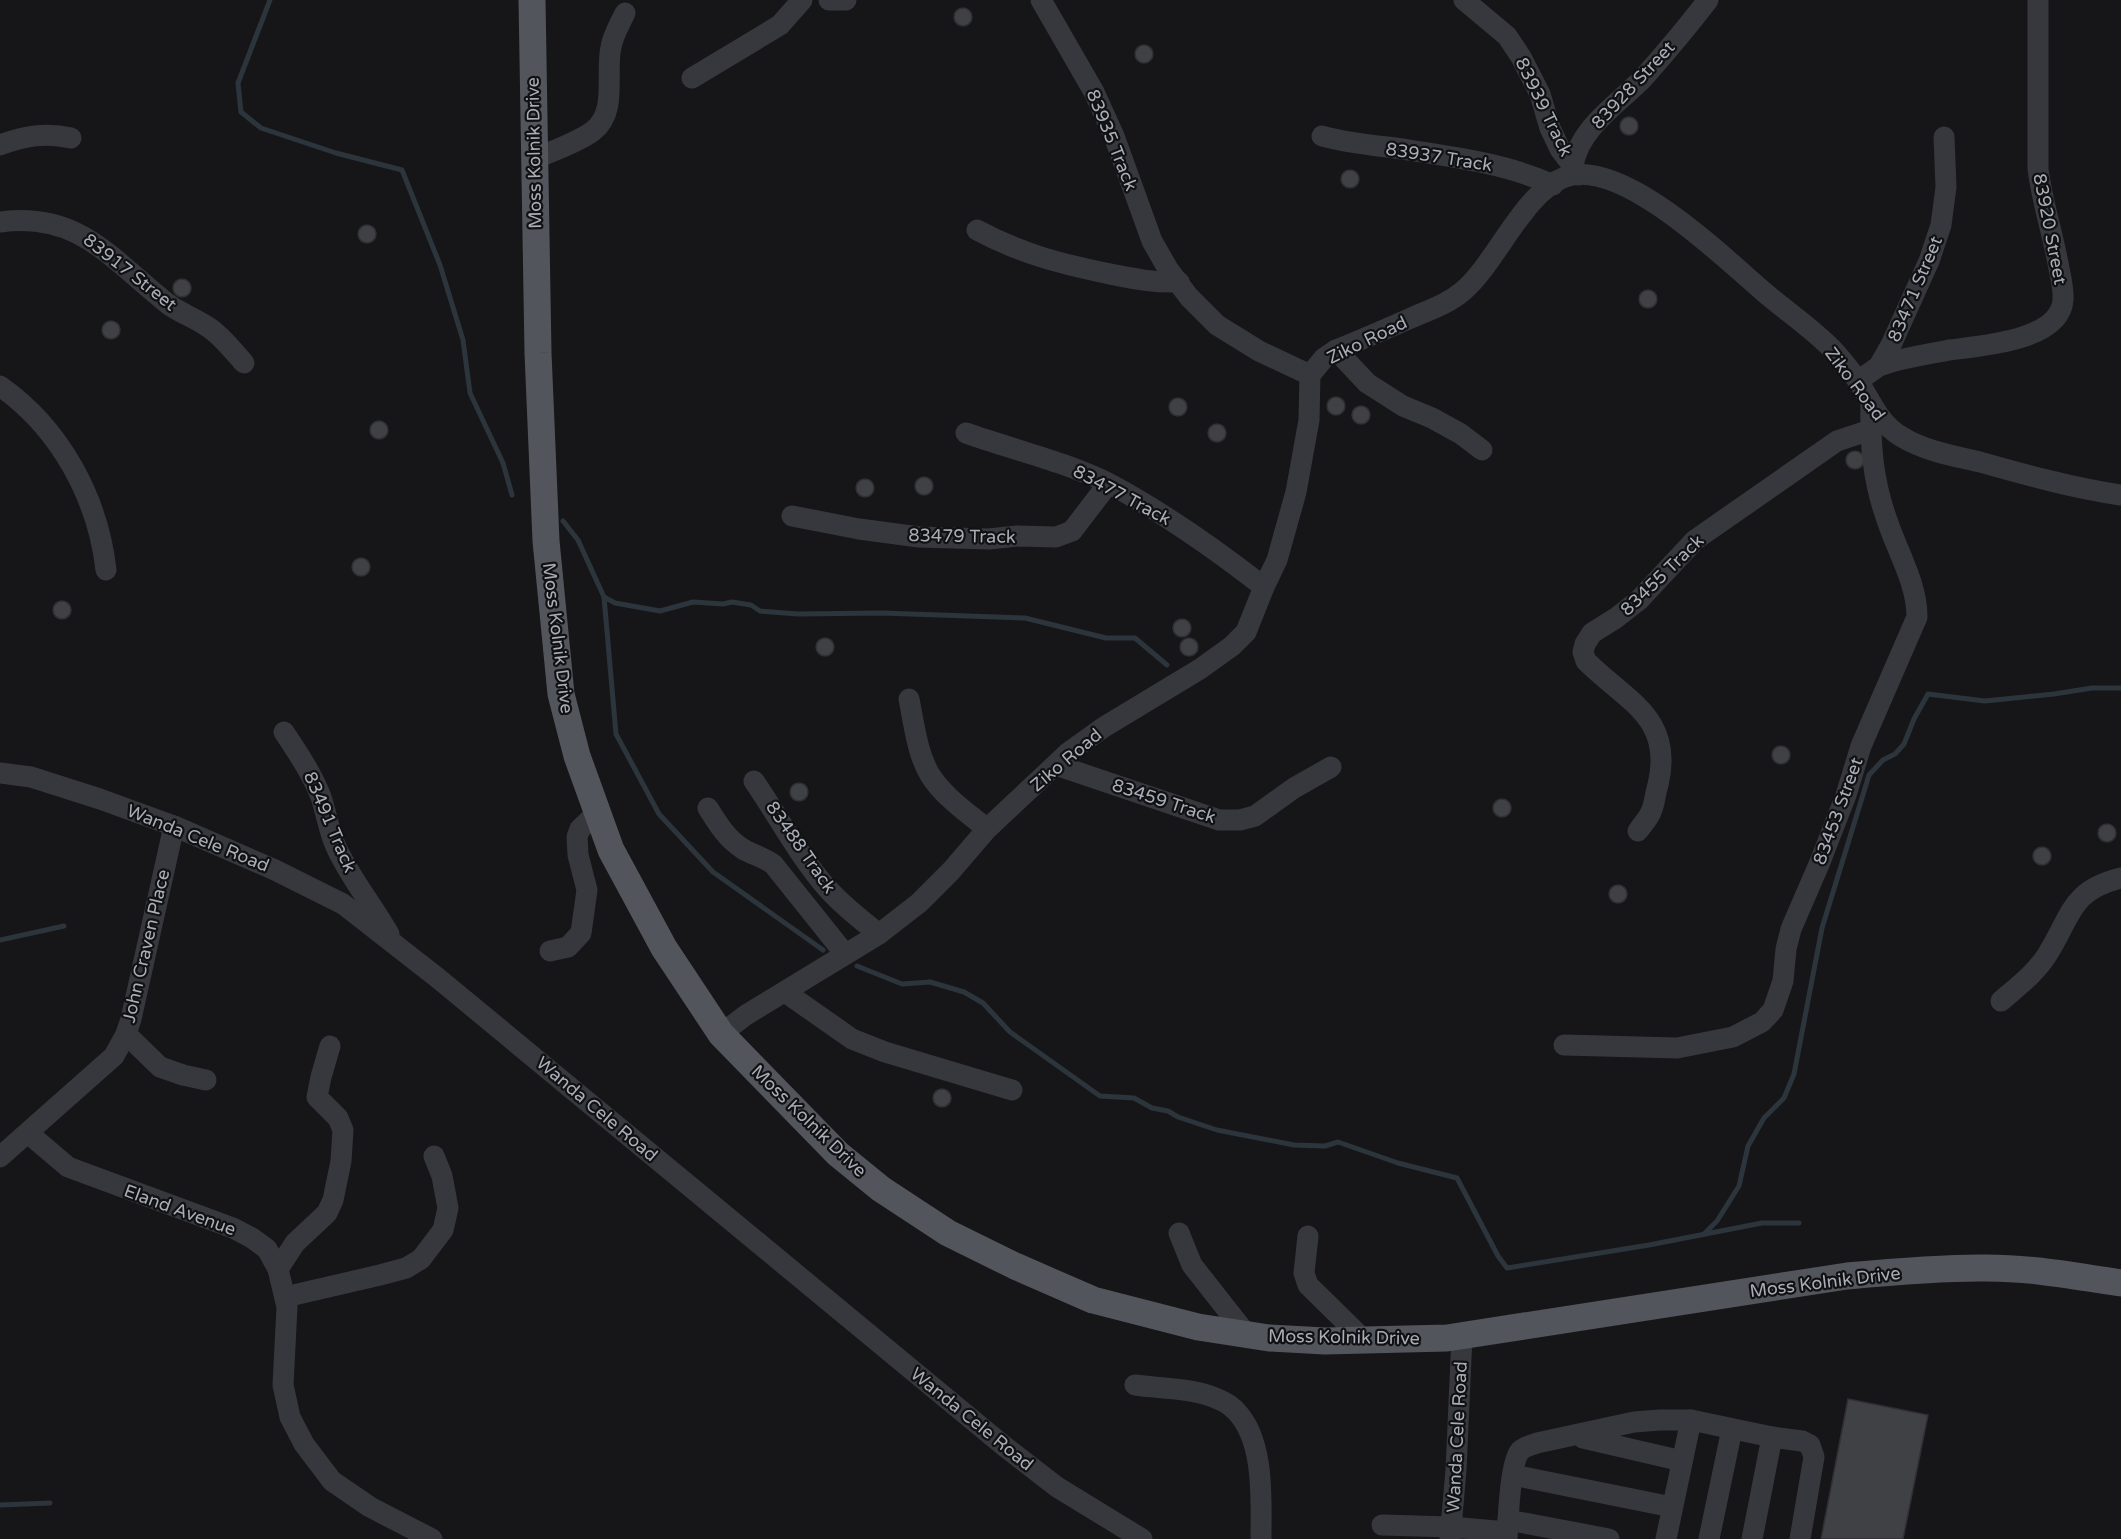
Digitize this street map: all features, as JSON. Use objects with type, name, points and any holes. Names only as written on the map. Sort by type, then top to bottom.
[{"type":"main road","name":"Moss Kolnik Drive","points":[[532,0],[538,365],[546,541],[561,694],[577,756],[611,850],[664,948],[721,1034],[838,1154],[881,1190],[948,1233],[1015,1266],[1093,1300],[1198,1328],[1247,1335],[1325,1341],[1447,1338],[1847,1276],[1908,1271],[1981,1268],[2060,1273],[2121,1283]]},
{"type":"street","points":[[692,78],[780,26],[802,0]]},
{"type":"street","points":[[829,0],[846,0]]},
{"type":"street","name":"83935 Track","points":[[1041,0],[1094,92],[1114,136],[1152,241],[1161,258],[1189,297],[1217,326],[1259,351],[1310,375]]},
{"type":"street","name":"83939 Track","points":[[1464,0],[1507,36],[1521,57],[1540,94],[1550,128],[1560,149],[1576,170]]},
{"type":"street","name":"83928 Street","points":[[1576,170],[1575,153],[1581,142],[1643,77],[1708,0]]},
{"type":"street","name":"83920 Street","points":[[1858,381],[1879,366],[1921,355],[2028,336],[2050,323],[2058,314],[2063,301],[2062,285],[2038,169],[2038,0]]},
{"type":"street","points":[[534,159],[584,138],[596,129],[604,116],[609,93],[611,48],[626,13]]},
{"type":"street","points":[[0,145],[37,135],[71,138]]},
{"type":"street","name":"83937 Track","points":[[1322,136],[1346,143],[1410,151],[1509,169],[1530,174],[1553,185]]},
{"type":"street","name":"83471 Street","points":[[1879,366],[1891,345],[1929,261],[1941,225],[1946,187],[1944,137]]},
{"type":"street","name":"Ziko Road","points":[[721,1034],[746,1015],[879,934],[919,903],[951,871],[987,829],[1086,739],[1200,669],[1232,646],[1246,632],[1277,560],[1296,492],[1309,420],[1310,375],[1324,358],[1336,351],[1442,304],[1462,292],[1484,268],[1513,226],[1533,203],[1553,185],[1576,170],[1605,178],[1634,190],[1693,231],[1767,295],[1808,326],[1858,381],[1871,405],[1888,428],[1903,438],[1926,448],[2099,492],[2121,495]]},
{"type":"street","name":"83917 Street","points":[[0,222],[48,223],[83,235],[169,305],[210,328],[244,363]]},
{"type":"street","points":[[977,230],[997,241],[1052,262],[1148,282],[1179,282]]},
{"type":"street","points":[[1336,351],[1367,383],[1403,406],[1432,418],[1461,434],[1482,450]]},
{"type":"street","points":[[0,386],[41,423],[63,452],[80,481],[93,507],[103,545],[106,570]]},
{"type":"street","name":"83453 Street","points":[[1564,1045],[1677,1048],[1733,1037],[1762,1022],[1773,1010],[1783,981],[1786,949],[1791,929],[1846,795],[1861,746],[1917,617],[1914,587],[1886,518],[1876,481],[1870,443],[1871,405]]},
{"type":"street","name":"83455 Track","points":[[1638,831],[1652,811],[1662,760],[1660,744],[1654,727],[1636,704],[1586,661],[1583,652],[1585,644],[1592,633],[1639,600],[1695,540],[1837,441],[1870,430]]},
{"type":"street","name":"83477 Track","points":[[966,433],[1069,466],[1108,484],[1206,543],[1264,587]]},
{"type":"street","name":"83479 Track","points":[[792,516],[859,529],[919,537],[989,539],[1017,536],[1056,537],[1072,531],[1108,484]]},
{"type":"street","points":[[909,699],[924,762],[930,775],[957,804],[987,829]]},
{"type":"street","name":"83491 Track","points":[[284,732],[321,797],[336,848],[393,943]]},
{"type":"street","name":"83459 Track","points":[[1056,765],[1219,820],[1229,821],[1255,816],[1294,788],[1331,766]]},
{"type":"street","name":"Wanda Cele Road","points":[[0,773],[31,777],[174,826],[275,870],[343,904],[1004,1446],[1057,1487],[1142,1539]]},
{"type":"street","name":"83488 Track","points":[[754,781],[827,888],[851,912],[879,934]]},
{"type":"street","points":[[708,808],[724,834],[742,849],[764,857],[773,864],[845,954]]},
{"type":"street","points":[[550,951],[568,947],[581,933],[587,890],[578,855],[577,837],[580,829],[597,813]]},
{"type":"street","name":"John Craven Place","points":[[0,1157],[114,1056],[126,1034],[174,826]]},
{"type":"street","points":[[2001,1001],[2032,974],[2047,956],[2078,900],[2097,886],[2121,878]]},
{"type":"street","points":[[785,992],[852,1039],[885,1052],[1011,1090]]},
{"type":"street","points":[[126,1034],[160,1067],[206,1080]]},
{"type":"street","points":[[278,1269],[295,1243],[327,1214],[333,1200],[341,1161],[343,1130],[338,1118],[318,1097],[330,1046]]},
{"type":"street","name":"Eland Avenue","points":[[28,1133],[68,1167],[233,1228],[267,1249],[278,1269],[287,1307],[283,1384],[290,1417],[304,1444],[332,1481],[370,1507],[426,1538]]},
{"type":"street","points":[[285,1297],[406,1268],[421,1259],[442,1230],[448,1208],[442,1176],[434,1156]]},
{"type":"street","points":[[1179,1233],[1192,1265],[1247,1335]]},
{"type":"street","points":[[1308,1236],[1304,1273],[1308,1285],[1364,1340]]},
{"type":"street","name":"Wanda Cele Road","points":[[1450,1535],[1461,1382],[1461,1336]]},
{"type":"street","points":[[1135,1385],[1202,1394],[1235,1409],[1250,1432],[1254,1444],[1261,1493],[1261,1539]]},
{"type":"street","points":[[1507,1530],[1516,1457],[1522,1449],[1546,1441],[1634,1422],[1691,1420],[1802,1441],[1810,1445],[1814,1452],[1800,1539]]},
{"type":"street","points":[[1666,1539],[1691,1420]]},
{"type":"street","points":[[1709,1539],[1732,1429]]},
{"type":"street","points":[[1577,1436],[1682,1461]]},
{"type":"street","points":[[1752,1539],[1772,1437]]},
{"type":"street","points":[[1513,1475],[1672,1506]]},
{"type":"street","points":[[1382,1525],[1450,1535],[1507,1530],[1609,1539]]},
{"type":"building","points":[[963,8],[969,11],[972,17],[969,23],[963,26],[957,23],[954,17],[957,11]]},
{"type":"building","points":[[1144,45],[1150,48],[1153,54],[1150,60],[1144,63],[1138,60],[1135,54],[1138,48]]},
{"type":"building","points":[[1629,117],[1635,120],[1638,126],[1635,132],[1629,135],[1623,132],[1620,126],[1623,120]]},
{"type":"building","points":[[1350,170],[1356,173],[1359,179],[1356,185],[1350,188],[1344,185],[1341,179],[1344,173]]},
{"type":"building","points":[[367,225],[373,228],[376,234],[373,240],[367,243],[361,240],[358,234],[361,228]]},
{"type":"building","points":[[182,279],[188,282],[191,288],[188,294],[182,297],[176,294],[173,288],[176,282]]},
{"type":"building","points":[[1648,290],[1654,293],[1657,299],[1654,305],[1648,308],[1642,305],[1639,299],[1642,293]]},
{"type":"building","points":[[111,321],[117,324],[120,330],[117,336],[111,339],[105,336],[102,330],[105,324]]},
{"type":"building","points":[[1336,397],[1342,400],[1345,406],[1342,412],[1336,415],[1330,412],[1327,406],[1330,400]]},
{"type":"building","points":[[1178,398],[1184,401],[1187,407],[1184,413],[1178,416],[1172,413],[1169,407],[1172,401]]},
{"type":"building","points":[[1361,406],[1367,409],[1370,415],[1367,421],[1361,424],[1355,421],[1352,415],[1355,409]]},
{"type":"building","points":[[379,421],[385,424],[388,430],[385,436],[379,439],[373,436],[370,430],[373,424]]},
{"type":"building","points":[[1217,424],[1223,427],[1226,433],[1223,439],[1217,442],[1211,439],[1208,433],[1211,427]]},
{"type":"building","points":[[1855,451],[1861,454],[1864,460],[1861,466],[1855,469],[1849,466],[1846,460],[1849,454]]},
{"type":"building","points":[[924,477],[930,480],[933,486],[930,492],[924,495],[918,492],[915,486],[918,480]]},
{"type":"building","points":[[865,479],[871,482],[874,488],[871,494],[865,497],[859,494],[856,488],[859,482]]},
{"type":"building","points":[[361,558],[367,561],[370,567],[367,573],[361,576],[355,573],[352,567],[355,561]]},
{"type":"building","points":[[62,601],[68,604],[71,610],[68,616],[62,619],[56,616],[53,610],[56,604]]},
{"type":"building","points":[[1182,619],[1188,622],[1191,628],[1188,634],[1182,637],[1176,634],[1173,628],[1176,622]]},
{"type":"building","points":[[825,638],[831,641],[834,647],[831,653],[825,656],[819,653],[816,647],[819,641]]},
{"type":"building","points":[[1189,638],[1195,641],[1198,647],[1195,653],[1189,656],[1183,653],[1180,647],[1183,641]]},
{"type":"building","points":[[1781,746],[1787,749],[1790,755],[1787,761],[1781,764],[1775,761],[1772,755],[1775,749]]},
{"type":"building","points":[[799,783],[805,786],[808,792],[805,798],[799,801],[793,798],[790,792],[793,786]]},
{"type":"building","points":[[1502,799],[1508,802],[1511,808],[1508,814],[1502,817],[1496,814],[1493,808],[1496,802]]},
{"type":"building","points":[[2107,824],[2113,827],[2116,833],[2113,839],[2107,842],[2101,839],[2098,833],[2101,827]]},
{"type":"building","points":[[2042,847],[2048,850],[2051,856],[2048,862],[2042,865],[2036,862],[2033,856],[2036,850]]},
{"type":"building","points":[[1618,885],[1624,888],[1627,894],[1624,900],[1618,903],[1612,900],[1609,894],[1612,888]]},
{"type":"building","points":[[942,1089],[948,1092],[951,1098],[948,1104],[942,1107],[936,1104],[933,1098],[936,1092]]},
{"type":"building","points":[[1848,1399],[1928,1415],[1903,1539],[1821,1539]]},
{"type":"waterway","points":[[270,0],[238,83],[241,112],[261,128],[336,153],[402,170],[440,265],[463,340],[470,393],[503,463],[512,495]]},
{"type":"waterway","points":[[563,521],[578,540],[604,597],[616,734],[659,814],[713,872],[823,950]]},
{"type":"waterway","points":[[604,597],[615,603],[660,611],[693,602],[723,604],[732,602],[751,605],[760,611],[798,614],[882,613],[1025,618],[1106,638],[1135,638],[1167,665]]},
{"type":"waterway","points":[[1704,1234],[1717,1221],[1739,1186],[1748,1146],[1764,1118],[1784,1098],[1794,1074],[1822,928],[1869,775],[1883,760],[1895,754],[1904,744],[1914,719],[1928,694],[1985,701],[2092,688],[2121,688]]},
{"type":"waterway","points":[[0,940],[64,926]]},
{"type":"waterway","points":[[857,966],[902,984],[930,982],[964,992],[983,1003],[1010,1032],[1100,1096],[1134,1098],[1152,1108],[1168,1111],[1178,1117],[1217,1130],[1294,1145],[1325,1146],[1338,1142],[1398,1163],[1457,1178],[1498,1256],[1507,1268],[1649,1245],[1762,1223],[1799,1223]]},
{"type":"waterway","points":[[0,1505],[50,1503]]}]
